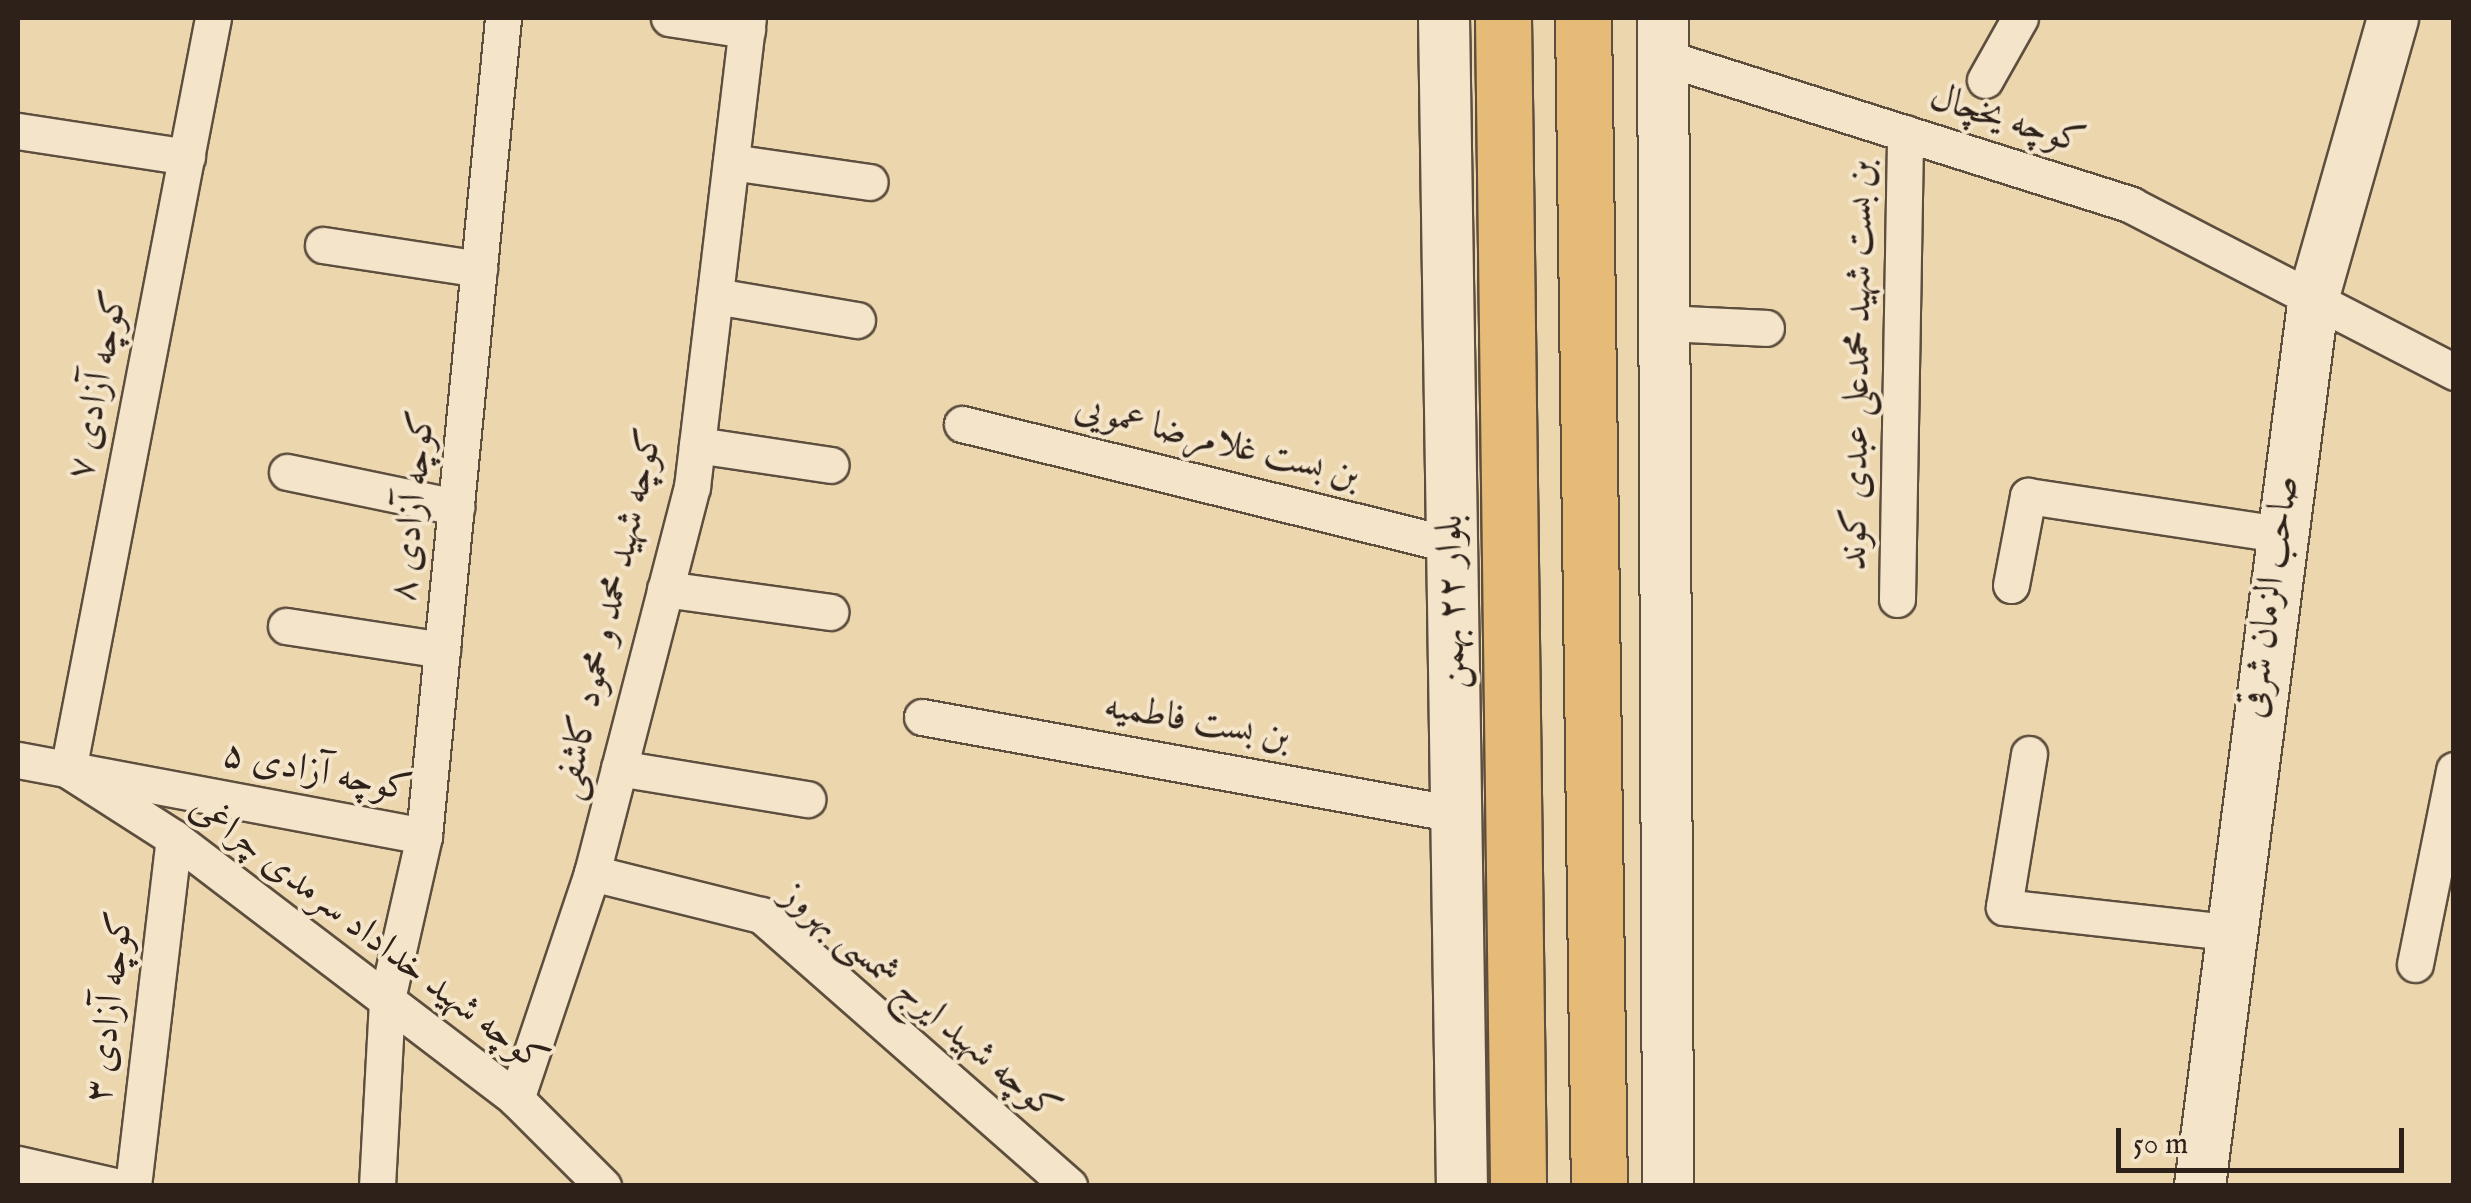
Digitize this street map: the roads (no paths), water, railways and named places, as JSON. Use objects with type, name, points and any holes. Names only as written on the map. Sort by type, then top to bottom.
[{"type":"main road","name":"بلوار ۲۲ بهمن","points":[[1444,18],[1462,1186]]},
{"type":"main road","name":"بلوار ۲۲ بهمن","points":[[1503,18],[1518,1186]]},
{"type":"main road","points":[[1583,18],[1600,1186]]},
{"type":"main road","name":"صاحب الزمان شرقی","points":[[2200,1186],[2278,534],[2314,296],[2393,18]]},
{"type":"main road","points":[[1663,37],[1668,1186]]},
{"type":"street","name":"کوچه آزادی ۷","points":[[68,770],[214,18]]},
{"type":"street","name":"کوچه آزادی ۸","points":[[377,1186],[387,999],[424,836],[504,18]]},
{"type":"street","points":[[669,18],[748,24]]},
{"type":"street","points":[[1985,80],[2020,18]]},
{"type":"street","name":"کوچه شهید محمد و محمود کاشفی","points":[[516,1099],[592,873],[666,589],[697,445],[748,24]]},
{"type":"street","name":"کوچه یخچال","points":[[1663,37],[1905,134],[2131,204],[2454,372]]},
{"type":"street","points":[[18,131],[186,157]]},
{"type":"street","name":"بن بست شهید محمدعلی عبدی کوند","points":[[1897,599],[1905,134]]},
{"type":"street","points":[[731,162],[870,182]]},
{"type":"street","points":[[324,245],[479,270]]},
{"type":"street","points":[[715,296],[857,320]]},
{"type":"street","points":[[1665,323],[1766,328]]},
{"type":"street","name":"بن بست غلامرضا عمویی","points":[[962,424],[1452,545]]},
{"type":"street","points":[[697,445],[831,465]]},
{"type":"street","points":[[287,472],[456,507]]},
{"type":"street","points":[[2011,585],[2028,496],[2278,534]]},
{"type":"street","points":[[666,589],[830,612]]},
{"type":"street","points":[[286,626],[442,650]]},
{"type":"street","name":"بن بست فاطمیه","points":[[922,717],[1456,814]]},
{"type":"street","points":[[2030,754],[2004,907],[2228,932]]},
{"type":"street","name":"کوچه آزادی ۵","points":[[18,760],[424,836]]},
{"type":"street","points":[[619,768],[807,799]]},
{"type":"street","name":"کوچه شهید خداداد سرمدی چراغی","points":[[68,770],[174,838],[516,1099],[603,1186]]},
{"type":"street","points":[[2415,964],[2454,770]]},
{"type":"street","name":"کوچه آزادی ۳","points":[[133,1186],[174,838]]},
{"type":"street","name":"کوچه شهید ایرج شمسی بهروز","points":[[592,873],[760,915],[1060,1183]]},
{"type":"street","points":[[18,1164],[115,1186]]}]
